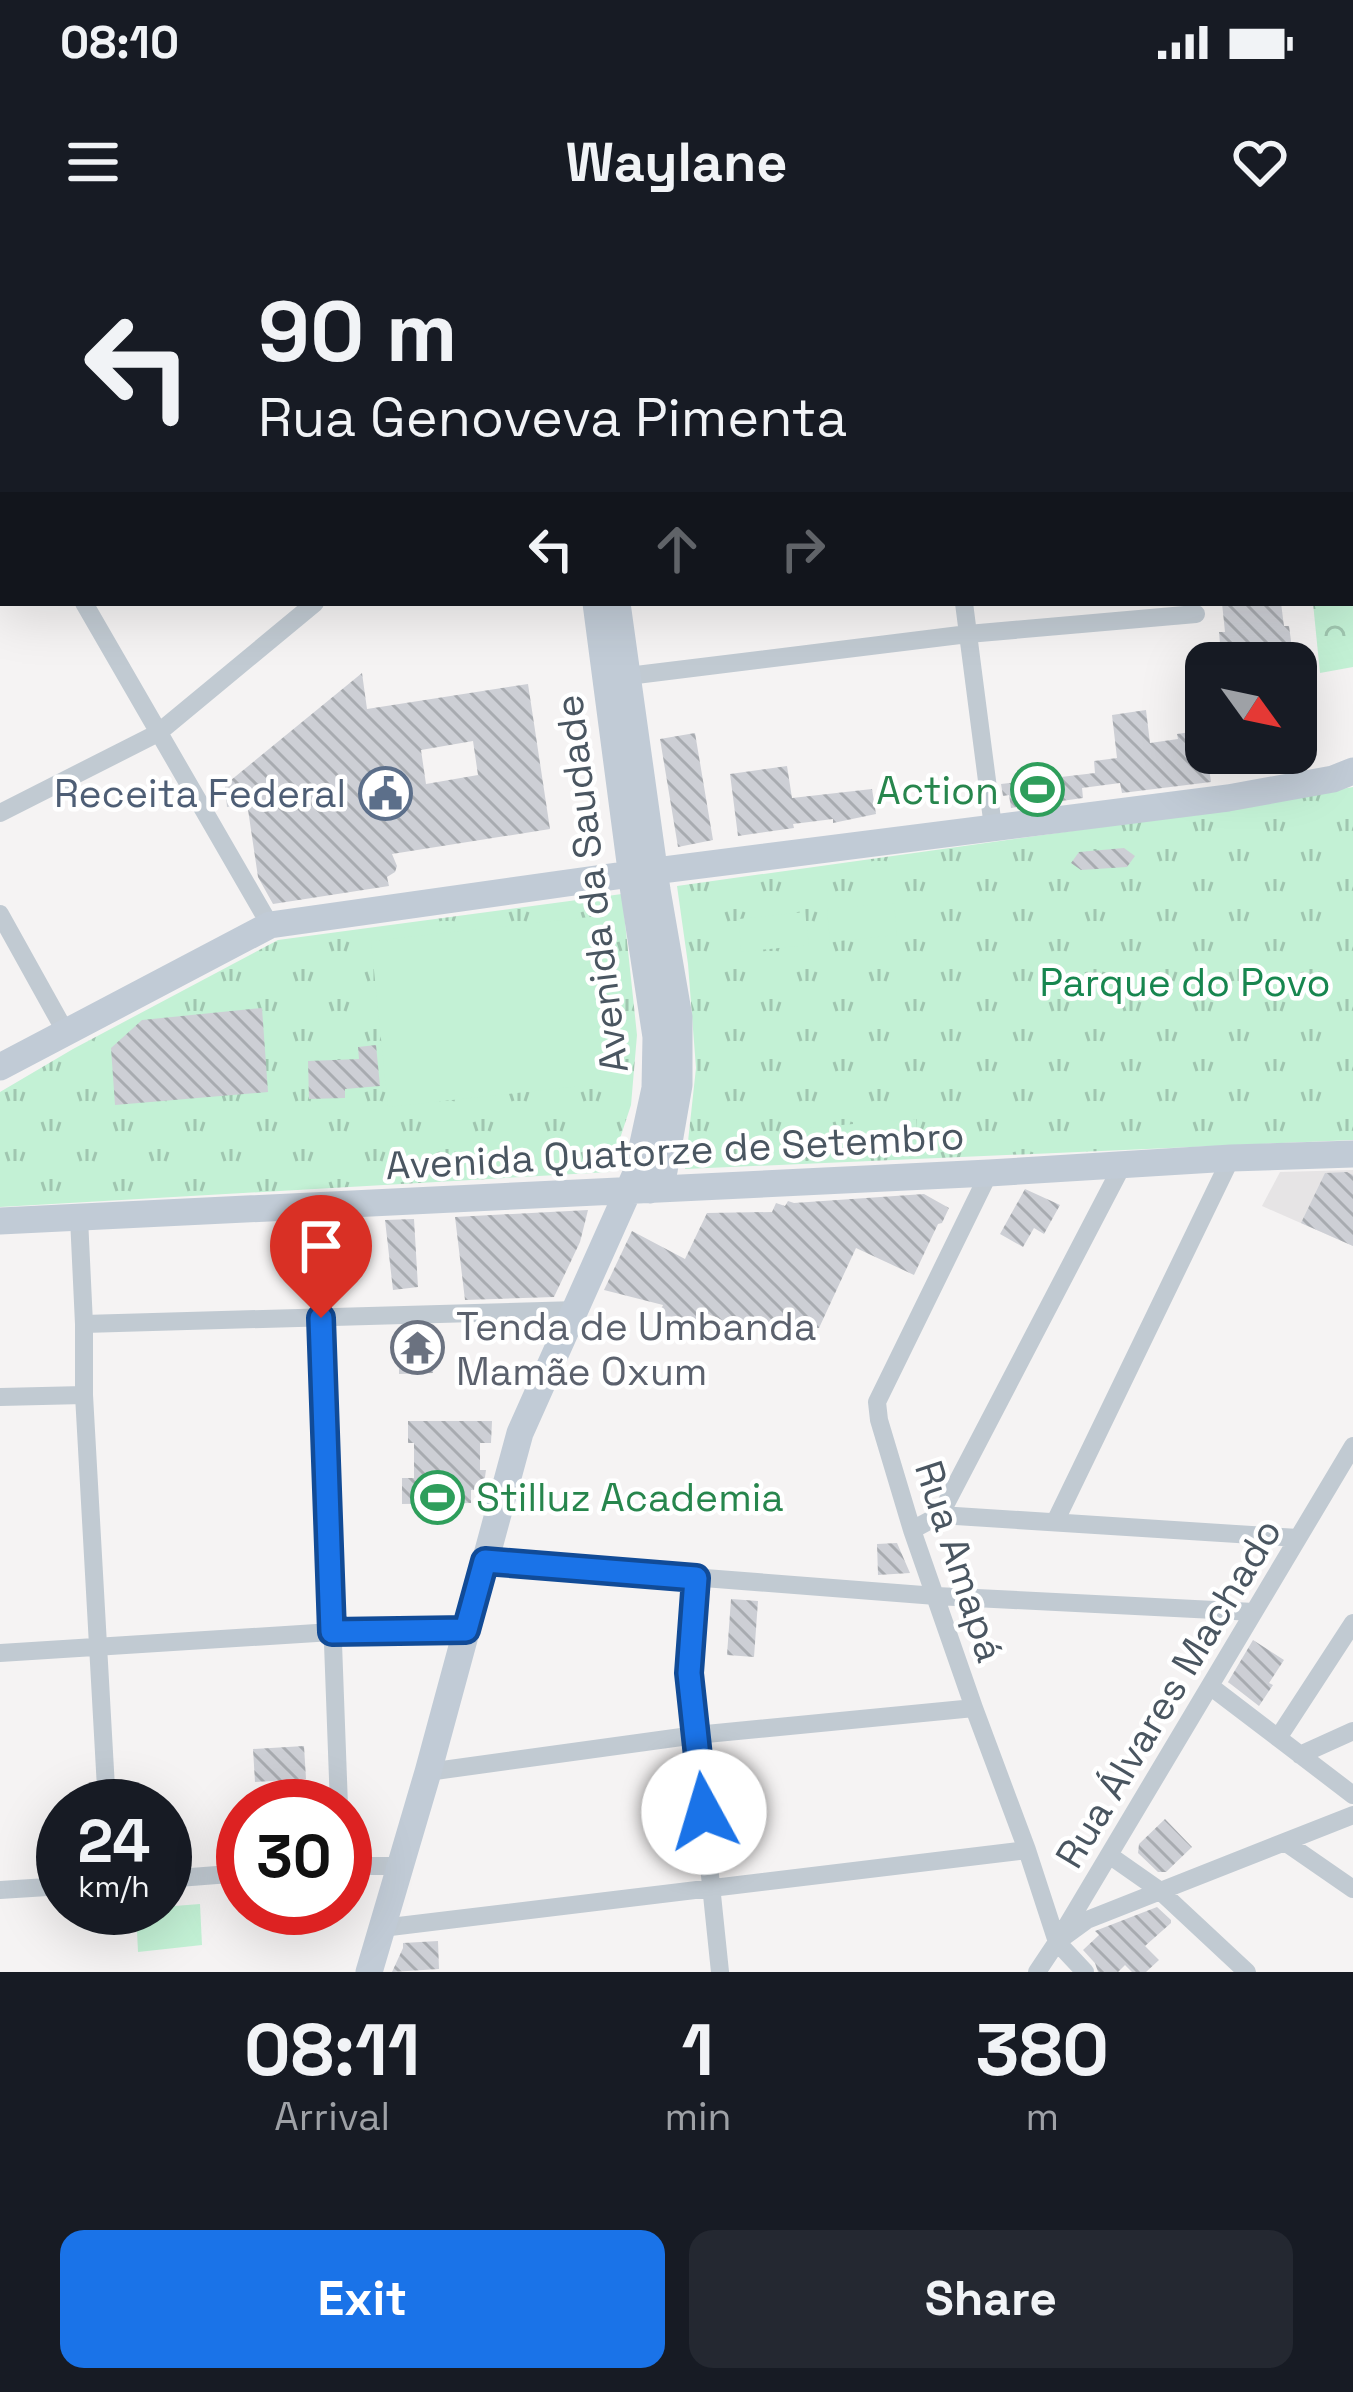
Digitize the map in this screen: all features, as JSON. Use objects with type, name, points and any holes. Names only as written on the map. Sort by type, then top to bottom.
[{"type":"street","points":[[86,606],[270,926]]},
{"type":"street","points":[[0,813],[158,733],[312,606]]},
{"type":"street","name":"Avenida da Saudade","points":[[369,1972],[520,1433],[639,1191],[664,1172],[679,1085],[679,1017],[643,872],[597,606]]},
{"type":"street","name":"Avenida da Saudade","points":[[617,606],[628,676],[643,872]]},
{"type":"street","points":[[964,606],[993,827]]},
{"type":"street","points":[[628,676],[968,634],[1196,614]]},
{"type":"street","points":[[0,1067],[270,926],[643,872],[1228,798],[1353,771]]},
{"type":"street","points":[[0,914],[65,1031]]},
{"type":"street","name":"Avenida Quatorze de Setembro","points":[[0,1221],[1353,1154]]},
{"type":"street","points":[[1054,1522],[1232,1158]]},
{"type":"street","points":[[940,1515],[1122,1166]]},
{"type":"street","name":"Rua Amapá","points":[[988,1173],[877,1402],[879,1420],[912,1529],[1058,1942],[1085,1972]]},
{"type":"street","points":[[79,1218],[105,1779]]},
{"type":"street","points":[[84,1324],[577,1310]]},
{"type":"street","points":[[321,1318],[338,1779]]},
{"type":"street","points":[[0,1397],[84,1395]]},
{"type":"street","name":"Rua Álvares Machado","points":[[1037,1972],[1353,1446]]},
{"type":"street","points":[[912,1529],[940,1515],[1298,1538]]},
{"type":"street","points":[[485,1561],[936,1596],[1254,1612]]},
{"type":"street","points":[[696,1578],[689,1673],[720,1972]]},
{"type":"street","points":[[1279,1738],[1353,1623]]},
{"type":"street","points":[[0,1653],[332,1632],[466,1630]]},
{"type":"street","points":[[1210,1686],[1353,1795]]},
{"type":"street","points":[[428,1772],[696,1736],[974,1708]]},
{"type":"street","points":[[1300,1755],[1353,1731]]},
{"type":"street","points":[[1058,1942],[1087,1919],[1353,1815]]},
{"type":"street","points":[[1285,1841],[1353,1889]]},
{"type":"street","points":[[382,1928],[1028,1850]]},
{"type":"street","points":[[1109,1855],[1159,1890],[1247,1972]]},
{"type":"street","points":[[372,1866],[400,1866]]},
{"type":"street","points":[[0,1890],[36,1888]]},
{"type":"shaded area","points":[[1353,1170],[1353,1246],[1262,1206],[1280,1172]]},
{"type":"green space","points":[[1313,606],[1353,606],[1353,667],[1320,673]]},
{"type":"green space","name":"Parque do Povo","points":[[1353,787],[1353,1140],[685,1169],[696,1068],[677,886],[1222,810]]},
{"type":"green space","points":[[622,894],[637,1035],[631,1105],[609,1172],[0,1207],[0,1092],[278,940]]},
{"type":"green space","points":[[894,903],[897,935],[830,942],[827,909]]},
{"type":"green space","points":[[805,912],[809,945],[741,952],[739,919]]},
{"type":"green space","points":[[608,915],[626,1081],[388,1107],[371,941]]},
{"type":"green space","points":[[889,1106],[890,1121],[916,1119],[918,1145],[800,1154],[798,1129],[853,1124],[853,1108]]},
{"type":"green space","points":[[200,1904],[202,1945],[138,1952],[137,1935],[192,1935],[192,1905]]},
{"type":"building","points":[[1222,606],[1281,606],[1291,642],[1220,642],[1219,632],[1225,632]]},
{"type":"building","name":"Receita Federal","points":[[362,673],[367,709],[528,684],[550,829],[392,854],[397,866],[387,877],[389,886],[273,904],[258,877],[247,803],[227,807],[225,785]],"holes":[[[473,741],[478,775],[426,784],[421,750]]]},
{"type":"building","points":[[1146,710],[1150,743],[1178,739],[1177,734],[1185,733],[1185,774],[1210,774],[1211,782],[1122,793],[1120,783],[1082,788],[1083,798],[1011,808],[1001,784],[1095,773],[1094,761],[1117,758],[1112,715]]},
{"type":"building","points":[[695,733],[713,840],[678,847],[660,739]]},
{"type":"building","points":[[787,766],[792,798],[872,789],[876,814],[738,836],[730,774]]},
{"type":"building","points":[[1124,848],[1135,856],[1127,867],[1081,870],[1071,863],[1079,852]]},
{"type":"building","points":[[262,1008],[268,1092],[115,1105],[111,1048],[142,1020]]},
{"type":"building","points":[[376,1045],[380,1086],[345,1089],[345,1098],[309,1099],[308,1061],[359,1059],[358,1047]]},
{"type":"building","points":[[1325,1173],[1353,1175],[1353,1246],[1301,1223]]},
{"type":"building","points":[[1025,1189],[1060,1205],[1044,1234],[1034,1228],[1023,1247],[1000,1234]]},
{"type":"building","points":[[924,1194],[949,1208],[914,1275],[856,1248],[819,1328],[740,1328],[706,1313],[700,1326],[654,1324],[663,1305],[604,1290],[632,1231],[685,1259],[707,1213],[772,1212],[776,1203],[785,1206],[788,1201]]},
{"type":"building","points":[[588,1210],[580,1242],[554,1297],[465,1300],[455,1217]]},
{"type":"building","points":[[414,1219],[418,1287],[393,1290],[385,1220]]},
{"type":"building","name":"Tenda de Umbanda Mamãe Oxum","points":[[435,1328],[433,1373],[399,1374],[399,1329]]},
{"type":"building","points":[[408,1421],[492,1421],[491,1443],[480,1443],[480,1470],[486,1470],[482,1490],[471,1490],[471,1503],[402,1504],[402,1478],[414,1478],[414,1443],[408,1443]]},
{"type":"building","points":[[897,1543],[910,1573],[878,1575],[877,1544]]},
{"type":"building","points":[[731,1599],[758,1601],[754,1657],[727,1655]]},
{"type":"building","points":[[1253,1640],[1284,1660],[1259,1706],[1228,1682]]},
{"type":"building","points":[[304,1746],[306,1779],[255,1779],[253,1749]]},
{"type":"building","points":[[1165,1819],[1192,1847],[1166,1872],[1158,1872],[1138,1853],[1139,1844]]},
{"type":"building","points":[[1157,1907],[1171,1920],[1145,1946],[1159,1960],[1146,1972],[1132,1972],[1125,1965],[1118,1972],[1098,1972],[1083,1950],[1099,1935],[1095,1931]]},
{"type":"building","points":[[438,1941],[439,1969],[392,1972],[403,1943]]},
{"type":"place","name":"Action","points":[[1038,790]]},
{"type":"place","name":"Receita Federal","points":[[385,793]]},
{"type":"place","name":"Tenda de Umbanda Mamãe Oxum","points":[[417,1348]]},
{"type":"place","name":"Stilluz Academia","points":[[437,1497]]},
{"type":"route","points":[[321,1318],[332,1632],[466,1630],[485,1561],[696,1578],[689,1673],[704,1812]]}]
